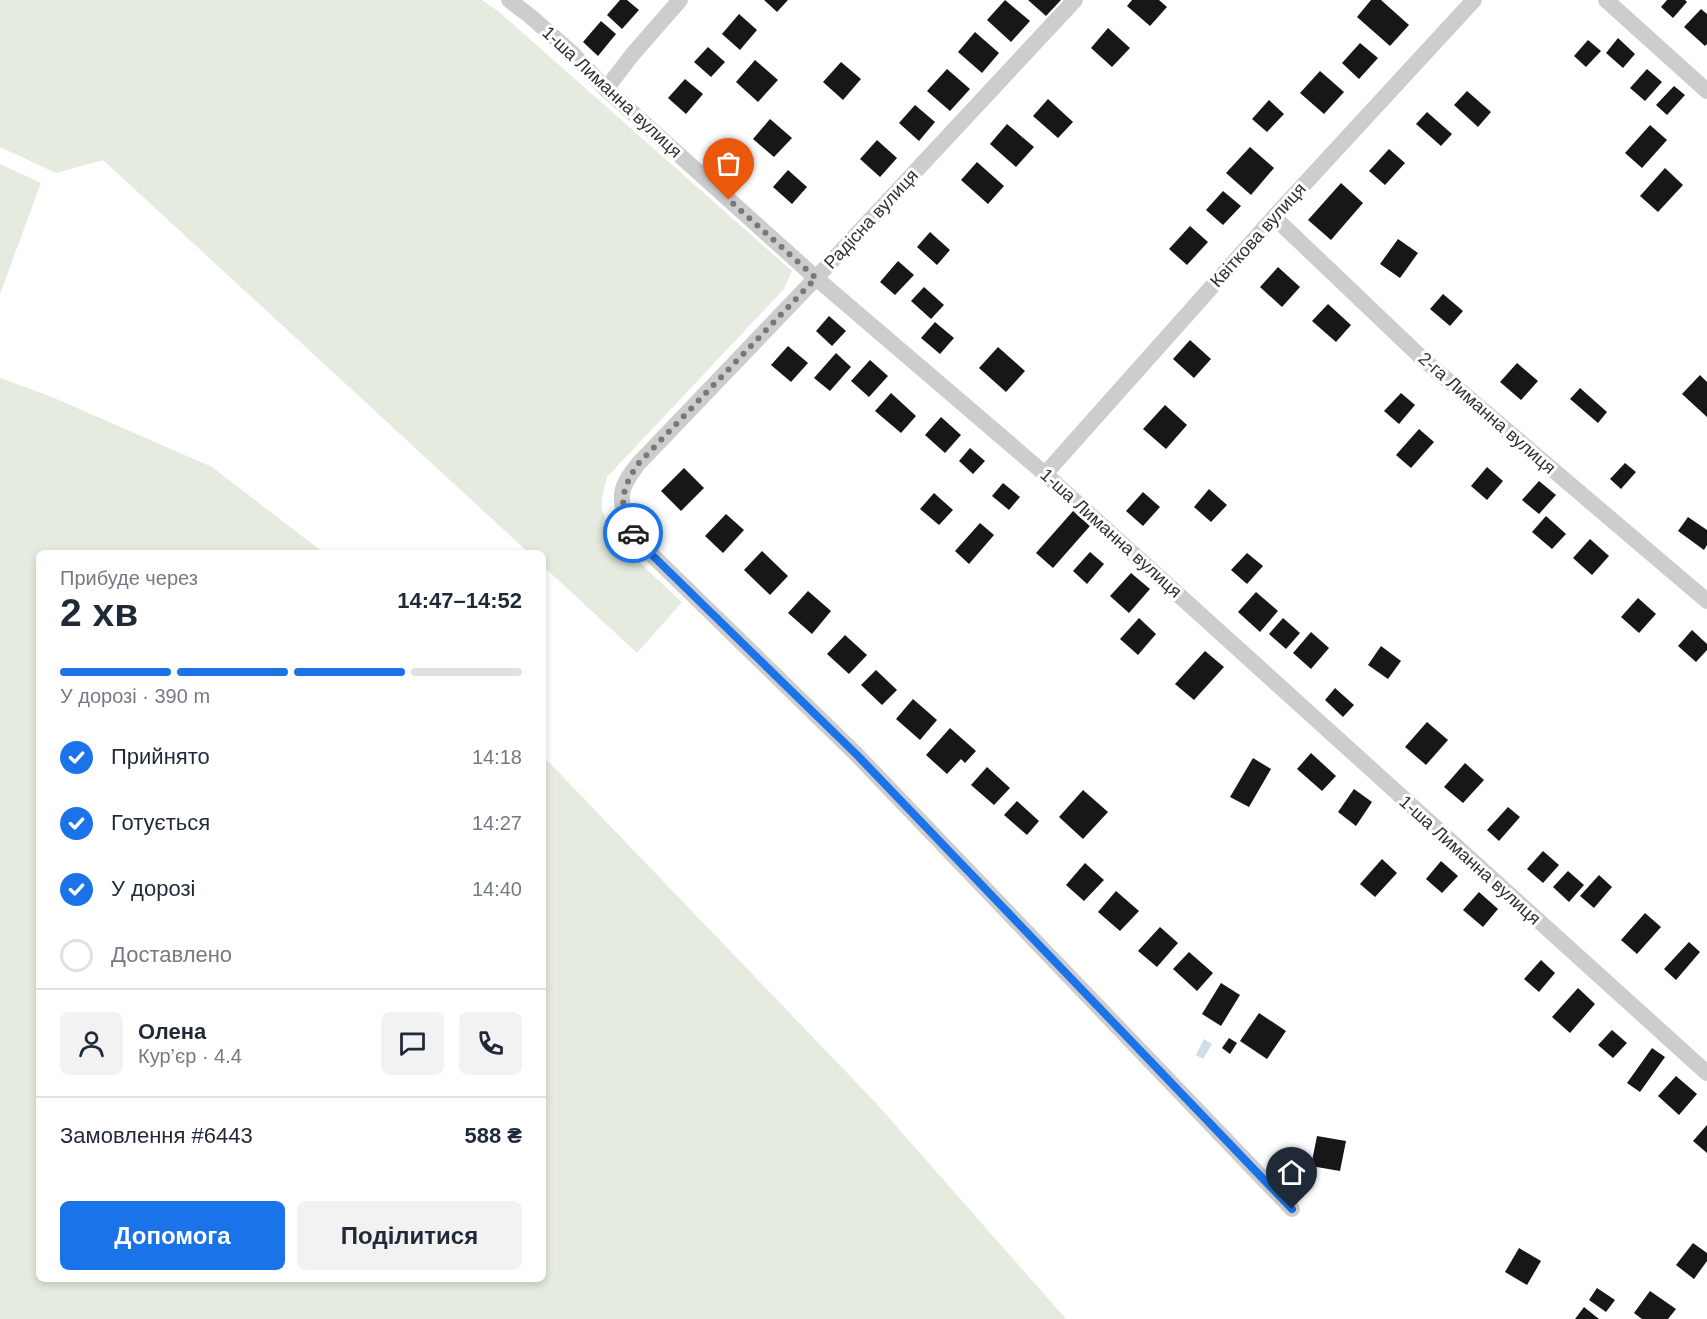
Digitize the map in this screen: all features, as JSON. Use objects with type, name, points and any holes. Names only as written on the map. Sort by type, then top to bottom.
[{"type":"street","name":"1-ша Лиманна вулиця","points":[[509,0],[572,53],[606,89],[816,278],[1045,474],[1707,1073]]},
{"type":"street","points":[[606,89],[680,0]]},
{"type":"street","name":"Радісна вулиця","points":[[1075,0],[816,278],[638,464],[622,493],[624,512],[638,540],[857,755],[1292,1209]]},
{"type":"street","name":"Квіткова вулиця","points":[[1045,474],[1274,217],[1474,0]]},
{"type":"street","points":[[1606,0],[1707,91]]},
{"type":"street","name":"2-га Лиманна вулиця","points":[[1274,217],[1424,360],[1707,602]]},
{"type":"shaded area","points":[[0,0],[482,0],[498,11],[792,271],[784,289],[607,477],[602,509],[613,532],[636,558],[682,602],[637,653],[546,569],[546,550],[526,550],[103,160],[56,173],[0,147]]},
{"type":"shaded area","points":[[0,164],[41,183],[0,294]]},
{"type":"shaded area","points":[[0,378],[52,397],[212,467],[320,550],[36,550],[36,1282],[546,1282],[546,759],[875,1102],[1066,1319],[0,1319]]},
{"type":"water","points":[[1204,1039],[1212,1044],[1203,1059],[1196,1055]]},
{"type":"building","points":[[620,0],[627,0],[639,10],[622,29],[607,15]]},
{"type":"building","points":[[764,0],[788,0],[777,12]]},
{"type":"building","points":[[1005,0],[1030,21],[1011,42],[987,20]]},
{"type":"building","points":[[1028,0],[1061,0],[1046,16]]},
{"type":"building","points":[[1132,0],[1159,0],[1167,7],[1150,26],[1127,6]]},
{"type":"building","points":[[1371,0],[1381,0],[1409,25],[1390,46],[1357,17]]},
{"type":"building","points":[[1667,0],[1687,2],[1673,18],[1661,7]]},
{"type":"building","points":[[1701,9],[1707,14],[1707,44],[1705,46],[1684,27]]},
{"type":"building","points":[[739,14],[757,30],[740,50],[722,34]]},
{"type":"building","points":[[601,21],[616,34],[598,56],[583,42]]},
{"type":"building","points":[[1108,28],[1130,48],[1112,67],[1091,48]]},
{"type":"building","points":[[975,32],[999,53],[982,73],[958,52]]},
{"type":"building","points":[[1618,38],[1635,54],[1623,68],[1606,53]]},
{"type":"building","points":[[1588,40],[1601,51],[1586,67],[1574,56]]},
{"type":"building","points":[[1360,43],[1378,58],[1359,79],[1342,63]]},
{"type":"building","points":[[708,47],[725,62],[711,77],[694,62]]},
{"type":"building","points":[[755,60],[778,80],[758,102],[736,82]]},
{"type":"building","points":[[841,62],[861,79],[843,100],[823,82]]},
{"type":"building","points":[[947,69],[970,89],[950,111],[927,91]]},
{"type":"building","points":[[1647,69],[1662,82],[1645,101],[1630,88]]},
{"type":"building","points":[[1320,71],[1344,92],[1324,114],[1300,93]]},
{"type":"building","points":[[685,79],[703,94],[686,114],[668,98]]},
{"type":"building","points":[[1674,86],[1685,95],[1667,115],[1656,105]]},
{"type":"building","points":[[1467,91],[1491,112],[1478,127],[1454,105]]},
{"type":"building","points":[[1048,99],[1073,122],[1058,138],[1033,116]]},
{"type":"building","points":[[1269,100],[1284,114],[1267,132],[1252,119]]},
{"type":"building","points":[[915,105],[935,122],[919,141],[899,123]]},
{"type":"building","points":[[1427,112],[1452,134],[1441,146],[1416,124]]},
{"type":"building","points":[[770,119],[792,138],[774,157],[753,139]]},
{"type":"building","points":[[1007,124],[1034,147],[1016,167],[990,144]]},
{"type":"building","points":[[1650,125],[1667,140],[1642,168],[1625,153]]},
{"type":"building","points":[[877,140],[897,158],[880,177],[860,159]]},
{"type":"building","points":[[1250,147],[1274,168],[1251,195],[1226,173]]},
{"type":"building","points":[[1389,149],[1405,163],[1385,185],[1369,171]]},
{"type":"building","points":[[977,162],[1004,186],[988,204],[961,180]]},
{"type":"building","points":[[1665,168],[1683,185],[1658,212],[1640,196]]},
{"type":"building","points":[[788,170],[807,187],[792,204],[773,187]]},
{"type":"building","points":[[1341,183],[1363,203],[1331,240],[1308,220]]},
{"type":"building","points":[[1223,191],[1241,206],[1223,225],[1206,210]]},
{"type":"building","points":[[1190,226],[1208,242],[1187,265],[1169,249]]},
{"type":"building","points":[[930,232],[950,250],[937,265],[917,247]]},
{"type":"building","points":[[1398,239],[1418,253],[1400,278],[1380,264]]},
{"type":"building","points":[[898,261],[914,275],[895,295],[880,282]]},
{"type":"building","points":[[1278,267],[1300,287],[1282,307],[1260,287]]},
{"type":"building","points":[[924,287],[944,305],[931,319],[911,301]]},
{"type":"building","points":[[1443,294],[1463,311],[1450,326],[1430,309]]},
{"type":"building","points":[[1328,304],[1351,325],[1336,342],[1312,321]]},
{"type":"building","points":[[829,316],[846,331],[832,346],[816,331]]},
{"type":"building","points":[[935,322],[954,338],[940,354],[921,338]]},
{"type":"building","points":[[1190,340],[1211,359],[1194,378],[1173,359]]},
{"type":"building","points":[[788,346],[808,363],[791,382],[771,365]]},
{"type":"building","points":[[998,347],[1025,371],[1006,392],[979,368]]},
{"type":"building","points":[[836,353],[851,367],[830,391],[814,378]]},
{"type":"building","points":[[870,360],[888,376],[869,397],[851,381]]},
{"type":"building","points":[[1517,363],[1538,381],[1521,400],[1500,382]]},
{"type":"building","points":[[1700,375],[1707,382],[1707,417],[1682,394]]},
{"type":"building","points":[[1580,388],[1607,412],[1598,423],[1570,399]]},
{"type":"building","points":[[891,393],[916,416],[901,433],[875,411]]},
{"type":"building","points":[[1401,393],[1415,405],[1399,424],[1384,411]]},
{"type":"building","points":[[1165,405],[1187,425],[1166,449],[1143,429]]},
{"type":"building","points":[[941,417],[961,435],[945,453],[925,435]]},
{"type":"building","points":[[1419,429],[1434,442],[1411,468],[1396,455]]},
{"type":"building","points":[[970,448],[985,461],[973,474],[959,461]]},
{"type":"building","points":[[1625,463],[1636,472],[1621,489],[1610,479]]},
{"type":"building","points":[[1487,467],[1503,481],[1487,500],[1471,486]]},
{"type":"building","points":[[684,468],[704,488],[681,511],[661,491]]},
{"type":"building","points":[[1539,481],[1556,495],[1539,514],[1522,500]]},
{"type":"building","points":[[1003,483],[1020,497],[1009,510],[992,496]]},
{"type":"building","points":[[1209,489],[1227,505],[1211,522],[1194,507]]},
{"type":"building","points":[[1143,492],[1160,507],[1143,526],[1126,511]]},
{"type":"building","points":[[934,493],[953,510],[939,525],[920,509]]},
{"type":"building","points":[[1073,511],[1090,526],[1053,568],[1036,553]]},
{"type":"building","points":[[726,514],[744,530],[723,553],[705,536]]},
{"type":"building","points":[[1546,516],[1566,534],[1552,549],[1532,532]]},
{"type":"building","points":[[1688,517],[1707,530],[1707,545],[1704,550],[1678,531]]},
{"type":"building","points":[[980,523],[994,535],[969,564],[955,551]]},
{"type":"building","points":[[1590,539],[1609,556],[1592,575],[1573,558]]},
{"type":"building","points":[[762,551],[788,576],[770,595],[744,570]]},
{"type":"building","points":[[1090,552],[1104,564],[1087,584],[1073,571]]},
{"type":"building","points":[[1247,553],[1263,566],[1247,584],[1231,570]]},
{"type":"building","points":[[1131,573],[1150,589],[1129,613],[1110,596]]},
{"type":"building","points":[[808,591],[831,611],[812,634],[788,613]]},
{"type":"building","points":[[1256,592],[1278,611],[1260,632],[1238,612]]},
{"type":"building","points":[[1638,598],[1656,614],[1639,633],[1621,617]]},
{"type":"building","points":[[1139,618],[1156,634],[1138,655],[1120,639]]},
{"type":"building","points":[[1283,618],[1300,633],[1286,649],[1269,634]]},
{"type":"building","points":[[1692,630],[1707,644],[1707,650],[1696,662],[1678,646]]},
{"type":"building","points":[[1311,632],[1329,648],[1311,669],[1293,653]]},
{"type":"building","points":[[845,635],[867,655],[849,674],[827,654]]},
{"type":"building","points":[[1381,646],[1401,661],[1388,679],[1368,665]]},
{"type":"building","points":[[1205,651],[1224,667],[1194,700],[1175,684]]},
{"type":"building","points":[[876,670],[897,690],[882,705],[861,685]]},
{"type":"building","points":[[1335,688],[1354,705],[1343,717],[1325,700]]},
{"type":"building","points":[[913,699],[937,720],[920,740],[896,719]]},
{"type":"building","points":[[1427,722],[1448,740],[1426,765],[1405,747]]},
{"type":"building","points":[[950,728],[976,751],[965,763],[961,759],[947,774],[926,755]]},
{"type":"building","points":[[1311,753],[1336,776],[1322,791],[1297,769]]},
{"type":"building","points":[[1253,758],[1271,769],[1249,807],[1230,797]]},
{"type":"building","points":[[1465,763],[1484,780],[1463,803],[1444,787]]},
{"type":"building","points":[[987,767],[1010,788],[994,805],[971,785]]},
{"type":"building","points":[[1354,789],[1372,802],[1356,826],[1338,812]]},
{"type":"building","points":[[1083,790],[1108,812],[1083,839],[1059,817]]},
{"type":"building","points":[[1017,801],[1039,821],[1027,835],[1004,815]]},
{"type":"building","points":[[1508,807],[1520,817],[1499,841],[1487,830]]},
{"type":"building","points":[[1543,851],[1559,865],[1543,883],[1527,869]]},
{"type":"building","points":[[1382,859],[1397,873],[1375,897],[1360,884]]},
{"type":"building","points":[[1441,861],[1458,876],[1442,893],[1426,879]]},
{"type":"building","points":[[1085,863],[1104,880],[1084,901],[1066,885]]},
{"type":"building","points":[[1568,871],[1584,885],[1569,902],[1553,887]]},
{"type":"building","points":[[1599,875],[1612,887],[1594,908],[1580,896]]},
{"type":"building","points":[[1116,891],[1139,911],[1120,931],[1098,912]]},
{"type":"building","points":[[1479,892],[1498,909],[1483,927],[1463,910]]},
{"type":"building","points":[[1645,913],[1661,927],[1637,954],[1621,940]]},
{"type":"building","points":[[1160,927],[1178,943],[1157,967],[1138,951]]},
{"type":"building","points":[[1689,942],[1700,952],[1676,980],[1664,969]]},
{"type":"building","points":[[1189,952],[1213,973],[1197,991],[1173,969]]},
{"type":"building","points":[[1541,960],[1555,973],[1539,992],[1524,979]]},
{"type":"building","points":[[1221,983],[1240,995],[1221,1026],[1202,1014]]},
{"type":"building","points":[[1578,988],[1595,1004],[1570,1033],[1552,1017]]},
{"type":"building","points":[[1259,1013],[1286,1031],[1267,1059],[1240,1041]]},
{"type":"building","points":[[1612,1030],[1627,1043],[1613,1058],[1598,1045]]},
{"type":"building","points":[[1229,1038],[1237,1043],[1230,1054],[1222,1048]]},
{"type":"building","points":[[1652,1048],[1665,1057],[1640,1092],[1627,1083]]},
{"type":"building","points":[[1676,1076],[1697,1094],[1679,1115],[1658,1096]]},
{"type":"building","points":[[1707,1125],[1707,1153],[1693,1141]]},
{"type":"building","points":[[1317,1136],[1346,1141],[1340,1171],[1311,1166]]},
{"type":"building","points":[[1693,1243],[1707,1253],[1707,1261],[1694,1279],[1676,1265]]},
{"type":"building","points":[[1519,1248],[1541,1261],[1527,1285],[1505,1272]]},
{"type":"building","points":[[1597,1288],[1615,1300],[1606,1312],[1589,1300]]},
{"type":"building","points":[[1650,1291],[1676,1309],[1668,1319],[1642,1319],[1634,1313]]},
{"type":"building","points":[[1584,1307],[1599,1319],[1575,1319]]},
{"type":"way so far","points":[[633,533],[624,512],[622,493],[638,464],[816,278],[729,200]]},
{"type":"route","points":[[633,533],[651,554],[857,755],[1292,1209]]}]
